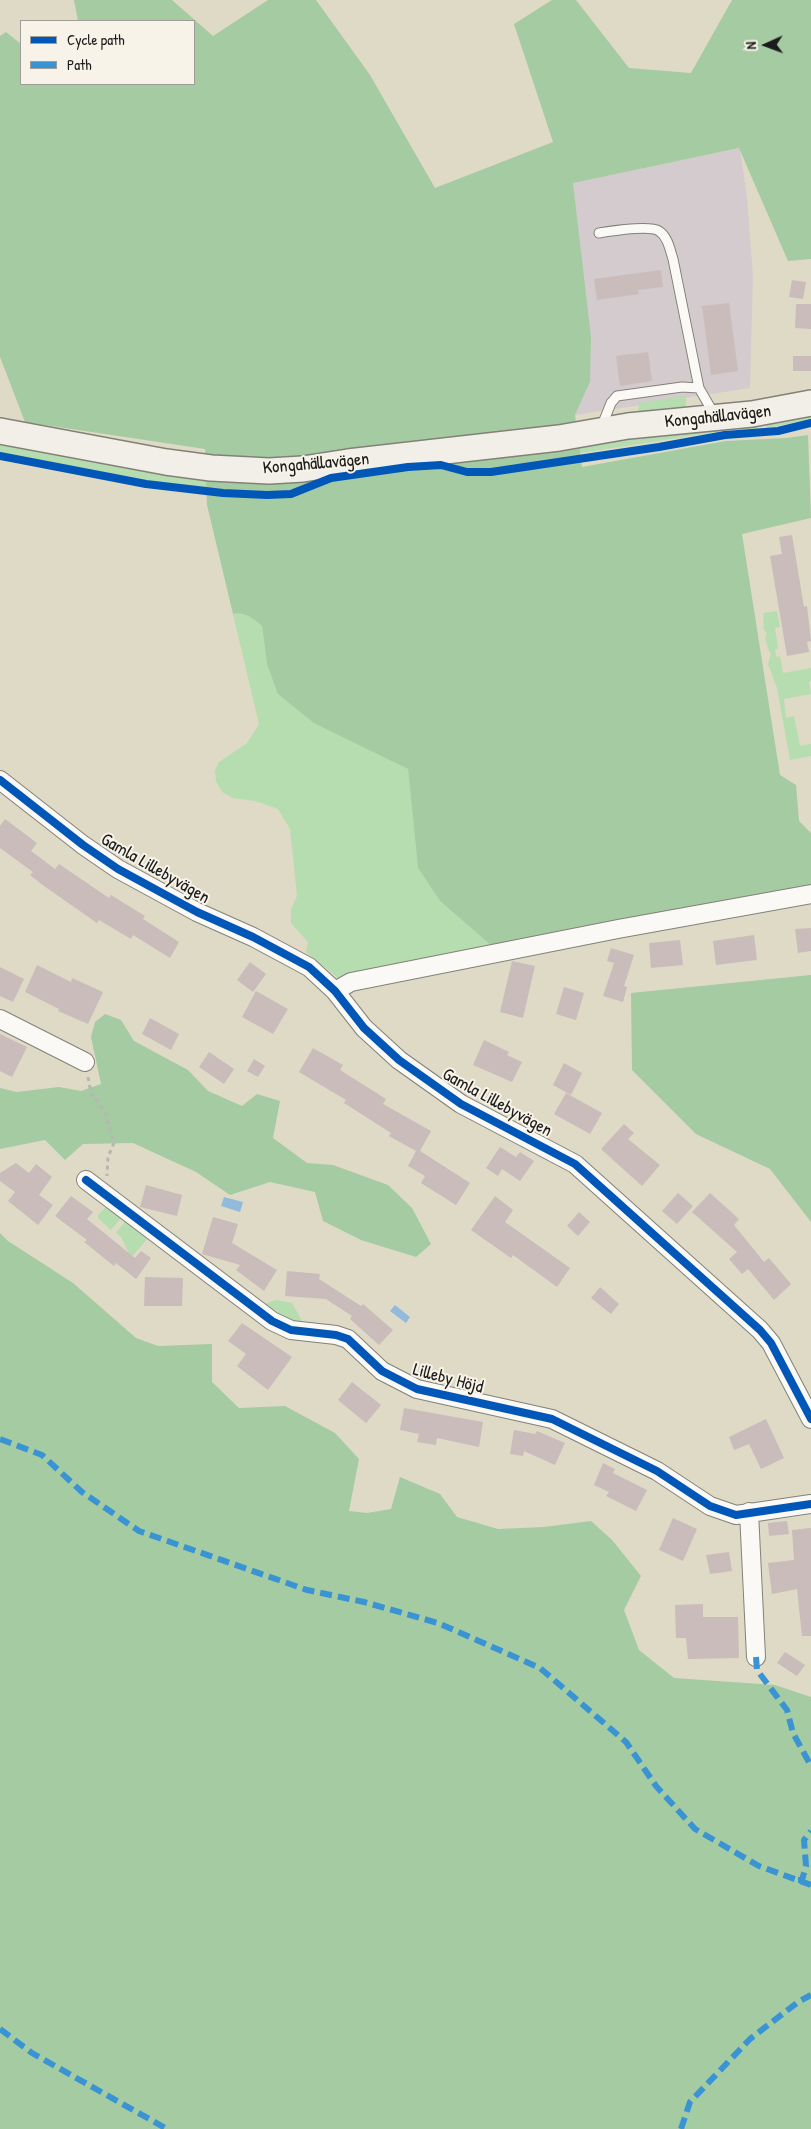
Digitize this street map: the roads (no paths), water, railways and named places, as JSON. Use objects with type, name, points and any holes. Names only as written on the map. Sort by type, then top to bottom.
[{"type":"street","name":"Kongahällavägen","points":[[0,431],[166,462],[211,468],[269,471],[303,469],[766,412],[811,403]]},
{"type":"street","name":"Gamla Lillebyvägen","points":[[0,780],[83,845],[118,869],[197,912],[292,956],[319,976],[335,991],[352,1016],[376,1041],[427,1081],[461,1104],[575,1164],[760,1330],[771,1343],[811,1419]]},
{"type":"street","points":[[335,991],[351,982],[618,929],[811,894]]},
{"type":"street","points":[[0,1019],[85,1062]]},
{"type":"street","name":"Lilleby Höjd","points":[[86,1180],[272,1321],[291,1330],[336,1335],[348,1339],[382,1371],[417,1389],[552,1419],[657,1470],[710,1506],[728,1513],[736,1514],[811,1504]]},
{"type":"street","points":[[748,1512],[756,1657]]},
{"type":"lane","points":[[599,232],[651,228],[659,231],[666,239],[673,259],[699,388],[715,417]]},
{"type":"lane","points":[[600,431],[611,403],[617,396],[682,388],[699,388]]},
{"type":"water","points":[[224,1197],[243,1202],[240,1212],[221,1206]]},
{"type":"water","points":[[395,1305],[410,1317],[406,1323],[390,1311]]}]
